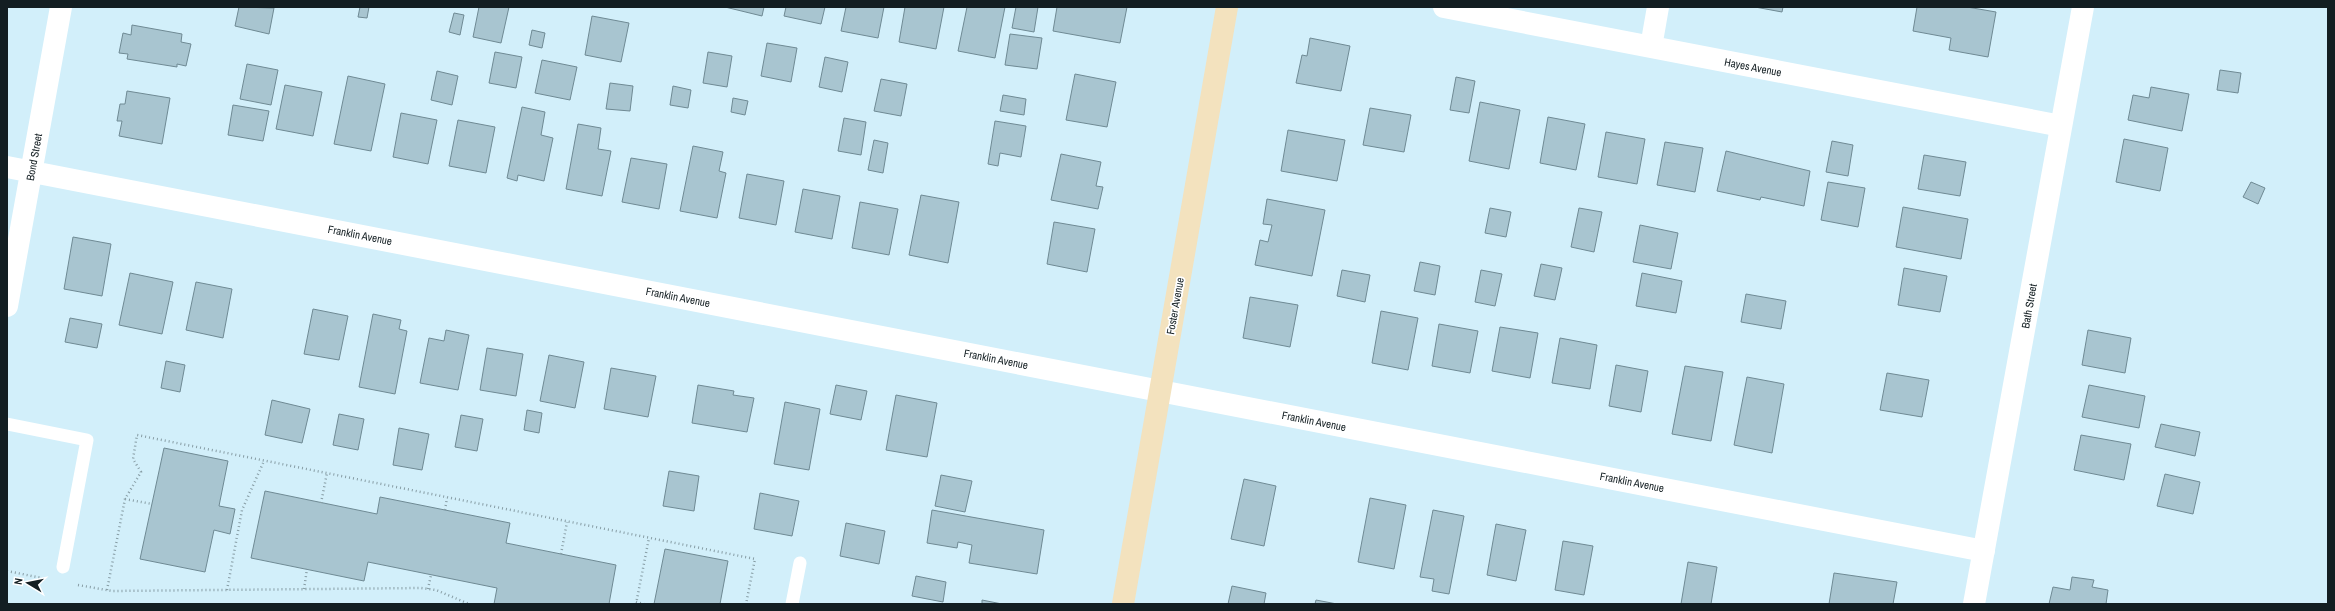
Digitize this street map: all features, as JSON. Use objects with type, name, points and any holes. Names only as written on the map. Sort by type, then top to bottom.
[{"type":"street","name":"Bond Street","points":[[7,306],[32,172],[60,7]]},
{"type":"street","name":"Foster Avenue","points":[[1123,604],[1227,7]]},
{"type":"street","name":"Hayes Avenue","points":[[1444,7],[2061,126]]},
{"type":"street","points":[[1650,47],[1658,7]]},
{"type":"street","name":"Bath Street","points":[[1974,604],[2083,7]]},
{"type":"street","name":"Franklin Avenue","points":[[7,166],[1984,551]]},
{"type":"lane","points":[[7,424],[87,440],[63,567]]},
{"type":"lane","points":[[792,604],[800,564]]},
{"type":"path","points":[[107,590],[125,499],[141,472],[133,458],[137,435],[755,559],[746,604]]},
{"type":"path","points":[[227,590],[242,510],[264,461]]},
{"type":"path","points":[[321,503],[327,474]]},
{"type":"path","points":[[445,510],[447,498]]},
{"type":"path","points":[[125,499],[152,504]]},
{"type":"path","points":[[561,554],[567,522]]},
{"type":"path","points":[[644,604],[636,603],[649,538]]},
{"type":"path","points":[[304,589],[308,569]]},
{"type":"path","points":[[7,571],[46,579]]},
{"type":"path","points":[[428,589],[431,575]]},
{"type":"path","points":[[76,584],[107,590],[428,589],[469,604]]},
{"type":"building","points":[[239,7],[274,8],[269,34],[235,26]]},
{"type":"building","points":[[360,7],[369,7],[367,18],[358,17]]},
{"type":"building","points":[[479,7],[509,7],[501,43],[473,37]]},
{"type":"building","points":[[725,7],[764,7],[762,16]]},
{"type":"building","points":[[786,7],[825,7],[821,24],[784,16]]},
{"type":"building","points":[[846,7],[884,7],[878,38],[841,31]]},
{"type":"building","points":[[905,7],[944,7],[936,49],[899,42]]},
{"type":"building","points":[[967,7],[1005,7],[995,58],[958,51]]},
{"type":"building","points":[[1016,7],[1038,7],[1034,32],[1012,28]]},
{"type":"building","points":[[1057,7],[1127,7],[1120,43],[1053,31]]},
{"type":"building","points":[[1755,7],[1783,7],[1782,12]]},
{"type":"building","points":[[1917,7],[1967,7],[1996,12],[1988,57],[1949,50],[1951,38],[1913,31]]},
{"type":"building","points":[[454,13],[464,15],[460,35],[449,32]]},
{"type":"building","points":[[592,16],[629,23],[621,62],[585,55]]},
{"type":"building","points":[[132,25],[182,34],[181,42],[191,44],[186,66],[177,64],[177,67],[127,59],[128,54],[119,53],[123,33],[131,35]]},
{"type":"building","points":[[532,30],[545,33],[542,48],[529,45]]},
{"type":"building","points":[[1010,34],[1042,38],[1037,69],[1005,65]]},
{"type":"building","points":[[1310,38],[1350,46],[1341,91],[1296,83],[1302,55],[1307,56]]},
{"type":"building","points":[[767,43],[797,48],[791,82],[761,76]]},
{"type":"building","points":[[495,52],[522,57],[516,88],[489,83]]},
{"type":"building","points":[[708,52],[732,56],[727,87],[703,83]]},
{"type":"building","points":[[825,57],[848,62],[842,92],[819,87]]},
{"type":"building","points":[[542,60],[577,67],[570,100],[535,93]]},
{"type":"building","points":[[247,64],[278,70],[271,105],[240,99]]},
{"type":"building","points":[[2220,70],[2241,73],[2238,93],[2217,90]]},
{"type":"building","points":[[437,71],[458,76],[452,105],[431,100]]},
{"type":"building","points":[[1075,74],[1116,82],[1107,127],[1066,120]]},
{"type":"building","points":[[348,76],[385,84],[371,151],[334,144]]},
{"type":"building","points":[[1456,77],[1475,81],[1469,113],[1450,110]]},
{"type":"building","points":[[881,79],[907,84],[901,116],[874,111]]},
{"type":"building","points":[[610,83],[633,86],[630,111],[606,109]]},
{"type":"building","points":[[285,85],[322,92],[313,136],[276,129]]},
{"type":"building","points":[[673,86],[691,90],[688,108],[670,105]]},
{"type":"building","points":[[2151,87],[2189,94],[2182,131],[2128,120],[2133,95],[2149,98]]},
{"type":"building","points":[[127,91],[170,98],[162,144],[119,136],[122,121],[117,121],[120,104],[125,104]]},
{"type":"building","points":[[1003,95],[1026,99],[1024,115],[1000,111]]},
{"type":"building","points":[[733,98],[748,101],[745,115],[731,112]]},
{"type":"building","points":[[1480,102],[1520,110],[1509,169],[1469,161]]},
{"type":"building","points":[[233,105],[269,111],[263,141],[228,135]]},
{"type":"building","points":[[522,107],[545,112],[541,135],[553,138],[544,181],[518,175],[517,181],[507,178]]},
{"type":"building","points":[[1370,108],[1411,115],[1404,152],[1363,145]]},
{"type":"building","points":[[401,113],[437,120],[428,164],[393,157]]},
{"type":"building","points":[[1548,117],[1585,124],[1576,170],[1540,163]]},
{"type":"building","points":[[844,118],[866,122],[861,155],[838,151]]},
{"type":"building","points":[[458,120],[495,127],[486,173],[449,166]]},
{"type":"building","points":[[995,121],[1026,126],[1021,157],[1000,153],[998,166],[988,164]]},
{"type":"building","points":[[578,124],[601,128],[598,149],[611,151],[602,196],[566,189]]},
{"type":"building","points":[[1288,130],[1345,140],[1337,181],[1281,171]]},
{"type":"building","points":[[1606,132],[1645,139],[1637,184],[1598,177]]},
{"type":"building","points":[[2124,139],[2168,148],[2160,191],[2116,182]]},
{"type":"building","points":[[874,140],[888,143],[883,173],[868,170]]},
{"type":"building","points":[[1832,141],[1853,145],[1848,176],[1826,172]]},
{"type":"building","points":[[1665,142],[1703,148],[1695,192],[1657,185]]},
{"type":"building","points":[[693,146],[723,152],[719,171],[726,173],[717,218],[680,211]]},
{"type":"building","points":[[1726,151],[1810,171],[1804,206],[1761,197],[1760,200],[1717,191]]},
{"type":"building","points":[[1061,154],[1101,162],[1096,186],[1103,187],[1098,209],[1051,200]]},
{"type":"building","points":[[1924,155],[1966,162],[1960,196],[1918,189]]},
{"type":"building","points":[[631,158],[667,164],[659,209],[622,202]]},
{"type":"building","points":[[747,174],[784,181],[776,225],[739,218]]},
{"type":"building","points":[[1828,182],[1865,188],[1858,227],[1821,220]]},
{"type":"building","points":[[2251,182],[2265,188],[2258,204],[2243,197]]},
{"type":"building","points":[[803,189],[840,196],[832,239],[795,232]]},
{"type":"building","points":[[921,195],[959,202],[948,263],[909,255]]},
{"type":"building","points":[[1267,199],[1325,210],[1312,276],[1255,265],[1260,240],[1268,242],[1272,225],[1263,224]]},
{"type":"building","points":[[860,202],[898,209],[889,255],[852,248]]},
{"type":"building","points":[[1903,207],[1968,219],[1961,259],[1896,247]]},
{"type":"building","points":[[1490,208],[1511,212],[1506,237],[1485,233]]},
{"type":"building","points":[[1579,208],[1602,212],[1594,252],[1571,247]]},
{"type":"building","points":[[1054,222],[1095,229],[1087,272],[1047,264]]},
{"type":"building","points":[[1640,225],[1678,233],[1671,269],[1633,262]]},
{"type":"building","points":[[73,237],[111,244],[102,296],[64,289]]},
{"type":"building","points":[[1420,262],[1440,266],[1435,295],[1414,291]]},
{"type":"building","points":[[1541,264],[1562,268],[1555,300],[1534,296]]},
{"type":"building","points":[[1904,268],[1947,276],[1940,312],[1898,305]]},
{"type":"building","points":[[1342,270],[1370,275],[1365,302],[1337,296]]},
{"type":"building","points":[[1481,270],[1502,274],[1495,306],[1475,302]]},
{"type":"building","points":[[130,273],[173,282],[162,334],[119,325]]},
{"type":"building","points":[[1642,273],[1682,281],[1676,313],[1636,306]]},
{"type":"building","points":[[196,282],[232,289],[223,338],[186,330]]},
{"type":"building","points":[[1746,294],[1786,301],[1781,329],[1741,322]]},
{"type":"building","points":[[1250,297],[1298,305],[1290,347],[1243,338]]},
{"type":"building","points":[[313,309],[348,316],[339,360],[304,354]]},
{"type":"building","points":[[1381,311],[1418,318],[1408,370],[1372,363]]},
{"type":"building","points":[[373,314],[401,320],[399,329],[407,331],[395,394],[359,387]]},
{"type":"building","points":[[70,318],[102,324],[97,348],[65,342]]},
{"type":"building","points":[[1439,324],[1478,331],[1470,373],[1432,366]]},
{"type":"building","points":[[1500,327],[1538,333],[1530,378],[1492,371]]},
{"type":"building","points":[[446,330],[469,335],[458,390],[420,383],[429,338],[444,341]]},
{"type":"building","points":[[2088,330],[2131,338],[2125,373],[2082,365]]},
{"type":"building","points":[[1560,338],[1597,345],[1590,389],[1552,383]]},
{"type":"building","points":[[487,348],[523,354],[516,396],[480,390]]},
{"type":"building","points":[[549,355],[584,362],[575,408],[540,401]]},
{"type":"building","points":[[166,361],[185,365],[180,392],[161,388]]},
{"type":"building","points":[[1616,365],[1648,371],[1641,412],[1609,406]]},
{"type":"building","points":[[1685,366],[1723,372],[1711,441],[1672,434]]},
{"type":"building","points":[[611,368],[656,376],[648,417],[604,409]]},
{"type":"building","points":[[1887,373],[1929,380],[1922,417],[1880,410]]},
{"type":"building","points":[[1747,377],[1784,384],[1772,453],[1734,445]]},
{"type":"building","points":[[698,385],[734,391],[733,395],[754,398],[747,432],[692,423]]},
{"type":"building","points":[[836,385],[867,391],[861,420],[830,414]]},
{"type":"building","points":[[2089,385],[2145,396],[2139,428],[2082,417]]},
{"type":"building","points":[[896,395],[937,403],[927,457],[886,450]]},
{"type":"building","points":[[272,400],[310,409],[302,443],[265,435]]},
{"type":"building","points":[[785,402],[820,409],[809,470],[774,464]]},
{"type":"building","points":[[527,410],[542,413],[539,433],[524,430]]},
{"type":"building","points":[[339,414],[364,419],[358,450],[333,445]]},
{"type":"building","points":[[461,415],[483,419],[477,451],[455,447]]},
{"type":"building","points":[[2161,424],[2200,432],[2195,456],[2155,447]]},
{"type":"building","points":[[399,428],[429,434],[422,470],[393,465]]},
{"type":"building","points":[[2081,435],[2131,444],[2124,480],[2074,470]]},
{"type":"building","points":[[164,448],[228,461],[219,506],[235,509],[230,534],[214,530],[205,572],[140,559]]},
{"type":"building","points":[[669,471],[699,476],[694,511],[663,506]]},
{"type":"building","points":[[2165,474],[2200,482],[2193,514],[2157,506]]},
{"type":"building","points":[[941,475],[972,481],[965,512],[935,506]]},
{"type":"building","points":[[1244,479],[1276,486],[1264,546],[1231,539]]},
{"type":"building","points":[[265,491],[377,514],[380,497],[510,523],[506,543],[616,565],[609,604],[494,604],[497,588],[368,562],[364,581],[251,558]]},
{"type":"building","points":[[760,493],[799,501],[792,536],[754,529]]},
{"type":"building","points":[[1370,498],[1406,505],[1394,569],[1358,562]]},
{"type":"building","points":[[932,510],[1044,530],[1037,574],[969,563],[972,545],[958,542],[957,548],[927,543]]},
{"type":"building","points":[[1433,510],[1464,516],[1449,594],[1432,591],[1434,579],[1420,577]]},
{"type":"building","points":[[846,523],[885,531],[879,564],[840,556]]},
{"type":"building","points":[[1496,524],[1526,530],[1516,581],[1487,575]]},
{"type":"building","points":[[1563,541],[1593,546],[1584,595],[1555,590]]},
{"type":"building","points":[[665,549],[728,561],[720,604],[654,604]]},
{"type":"building","points":[[1688,562],[1717,567],[1711,604],[1681,604]]},
{"type":"building","points":[[1834,573],[1897,582],[1893,604],[1829,604]]},
{"type":"building","points":[[916,576],[946,582],[943,602],[912,596]]},
{"type":"building","points":[[2072,577],[2094,580],[2092,587],[2108,590],[2106,604],[2049,604],[2053,587],[2070,590]]},
{"type":"building","points":[[1232,586],[1266,593],[1264,604],[1228,604]]},
{"type":"building","points":[[982,600],[1002,604],[982,604]]},
{"type":"building","points":[[1316,600],[1337,604],[1315,604]]}]
